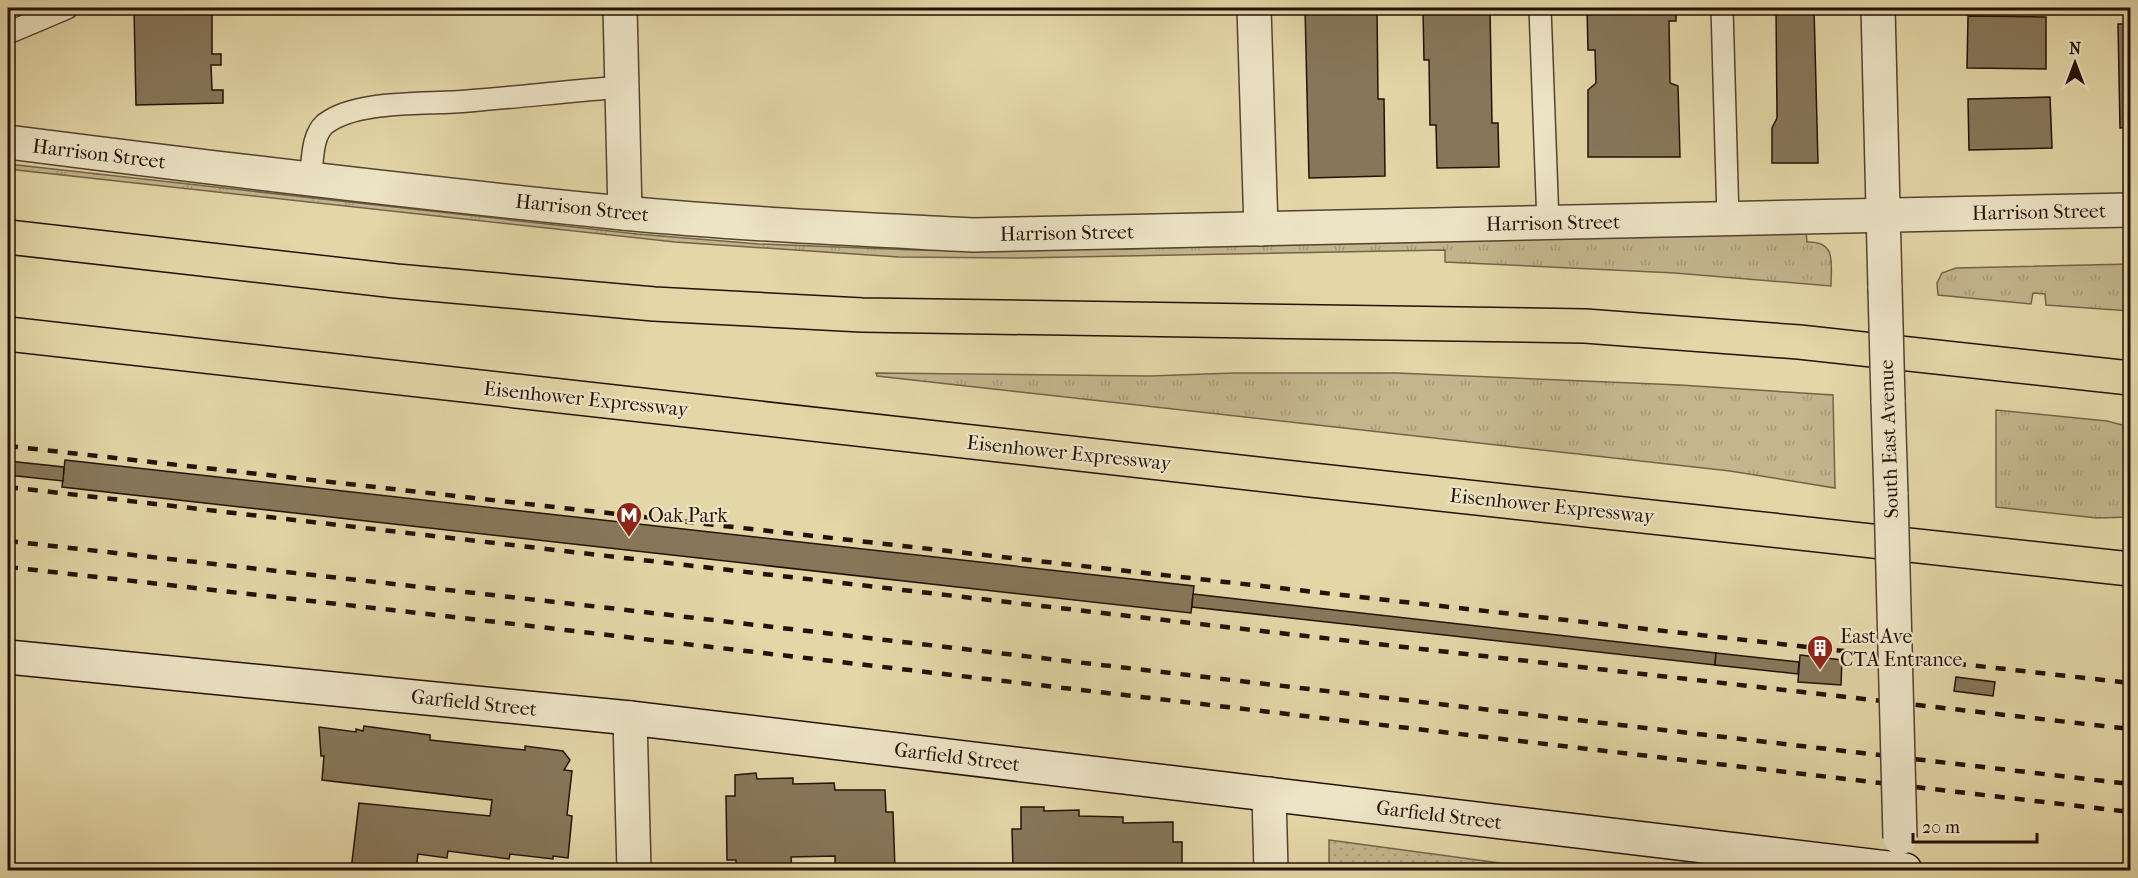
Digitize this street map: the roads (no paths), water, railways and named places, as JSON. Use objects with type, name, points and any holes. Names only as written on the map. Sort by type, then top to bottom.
[{"type":"highway","points":[[8,237],[396,281],[654,304],[862,315],[1585,326],[1799,342],[2130,378]]},
{"type":"highway","name":"Eisenhower Expressway","points":[[8,334],[1299,479],[2130,569]]},
{"type":"street","points":[[620,8],[625,213]]},
{"type":"street","points":[[1254,8],[1261,229]]},
{"type":"street","name":"South East Avenue","points":[[1878,8],[1902,870]]},
{"type":"street","name":"Harrison Street","points":[[8,142],[310,180],[625,213],[973,235],[2130,210]]},
{"type":"street","name":"Garfield Street","points":[[8,657],[630,718],[1902,870]]},
{"type":"street","points":[[630,718],[634,870]]},
{"type":"street","points":[[1269,794],[1271,870]]},
{"type":"lane","points":[[8,33],[67,8]]},
{"type":"lane","points":[[1540,8],[1548,223]]},
{"type":"lane","points":[[1722,8],[1728,219]]},
{"type":"lane","points":[[310,180],[317,136],[324,125],[347,112],[372,107],[622,87]]},
{"type":"railway","points":[[8,446],[2130,683]]},
{"type":"railway","points":[[8,487],[2130,729]]},
{"type":"railway","points":[[8,541],[609,608],[2130,784]]},
{"type":"railway","points":[[8,567],[2130,812]]},
{"type":"place","name":"Oak Park","points":[[629,538]]},
{"type":"place","name":"East Ave CTA Entrance","points":[[1820,671]]}]
